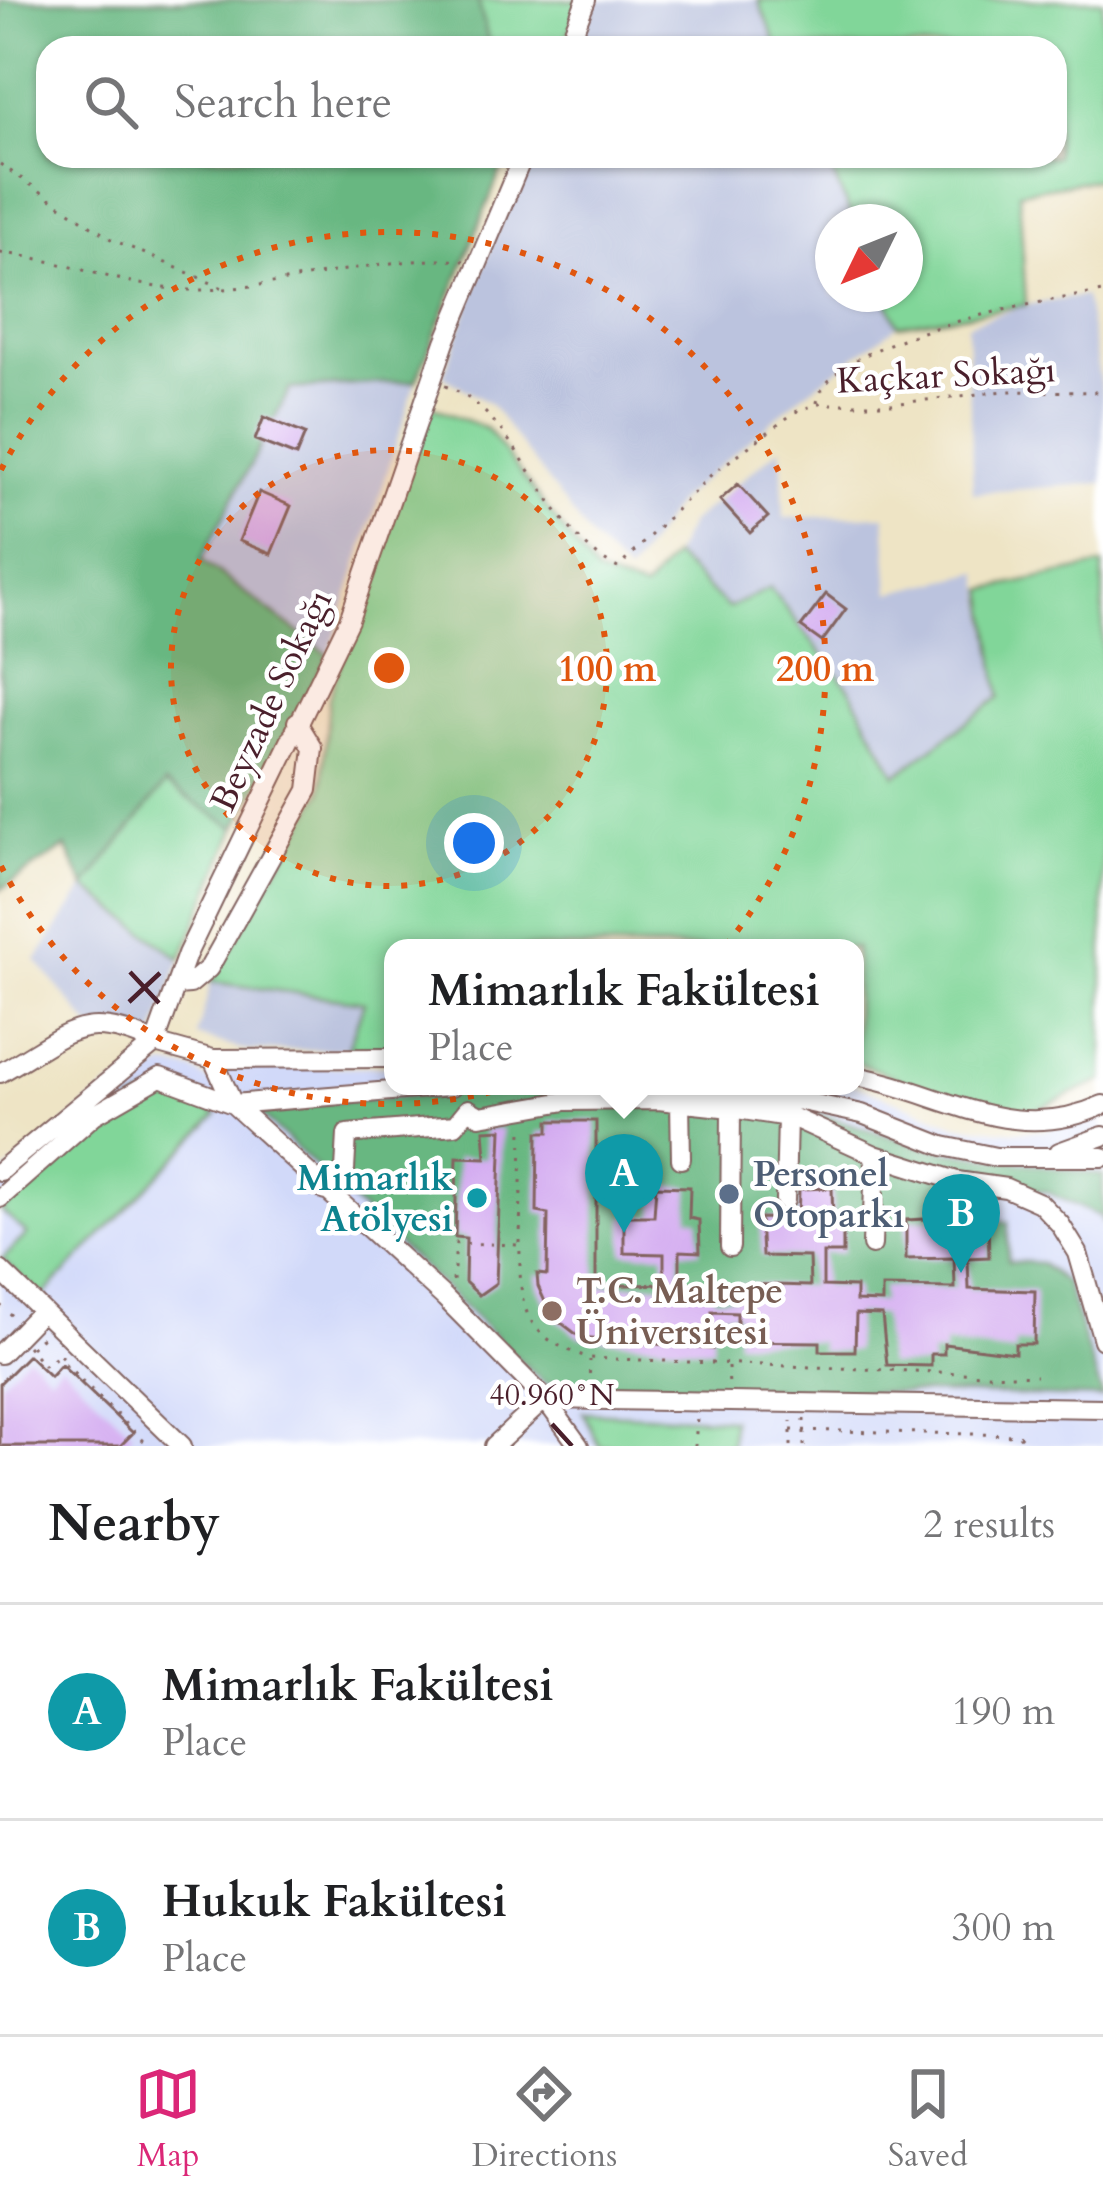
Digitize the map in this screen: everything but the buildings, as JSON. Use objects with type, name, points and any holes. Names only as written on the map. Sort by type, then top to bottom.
[{"type":"street","points":[[572,36],[586,0]]},
{"type":"street","name":"Beyzade Sokağı","points":[[155,1043],[176,986],[297,722],[349,620],[431,380],[518,168]]},
{"type":"street","points":[[176,986],[190,984],[209,968],[308,790],[313,748],[297,722]]},
{"type":"street","points":[[0,1073],[94,1024],[118,1026],[155,1043],[213,1059],[384,1058]]},
{"type":"street","points":[[0,1171],[155,1043]]},
{"type":"street","points":[[213,1059],[233,1105]]},
{"type":"street","points":[[0,1198],[94,1115],[160,1077],[233,1105],[445,1298],[545,1399],[579,1446]]},
{"type":"street","points":[[864,1078],[967,1113],[1028,1121],[1103,1105]]},
{"type":"street","points":[[233,1105],[384,1092]]},
{"type":"street","points":[[325,1191],[345,1170],[346,1135],[354,1131],[455,1125],[468,1109],[480,1115],[566,1101],[660,1095]]},
{"type":"street","points":[[676,1095],[681,1159]]},
{"type":"street","points":[[680,1095],[788,1117],[875,1155],[957,1181],[1006,1188],[1040,1203],[1078,1253],[1103,1340]]},
{"type":"street","points":[[687,1095],[840,1109],[943,1146],[996,1157],[1103,1157]]},
{"type":"street","points":[[730,1247],[731,1108]]},
{"type":"street","points":[[785,1200],[788,1117]]},
{"type":"street","points":[[1055,1154],[1103,1136]]},
{"type":"street","points":[[872,1245],[875,1155]]},
{"type":"street","points":[[0,1270],[40,1322],[182,1446]]},
{"type":"street","points":[[0,1354],[24,1343],[40,1322]]},
{"type":"street","points":[[494,1446],[545,1399],[798,1407],[1103,1408]]},
{"type":"path","points":[[0,164],[111,239],[220,283],[223,290]]},
{"type":"path","points":[[0,254],[146,287],[223,290],[376,263],[477,263]]},
{"type":"path","points":[[817,404],[826,384],[914,333],[1042,301],[1103,292]]},
{"type":"path","name":"Kaçkar Sokağı","points":[[431,380],[459,391],[477,407],[585,544],[618,568],[627,565],[712,474],[795,412],[817,404],[891,404],[1004,391],[1103,392]]},
{"type":"path","points":[[523,1108],[520,1298],[534,1327],[552,1344],[590,1358],[1036,1376]]},
{"type":"path","points":[[445,1298],[456,1276],[456,1243],[520,1245]]},
{"type":"path","points":[[59,1358],[64,1353],[40,1322],[24,1343],[44,1365],[55,1354],[59,1358],[149,1446]]},
{"type":"path","points":[[589,1400],[590,1358]]},
{"type":"path","points":[[695,1446],[697,1404]]},
{"type":"path","points":[[798,1407],[804,1446]]},
{"type":"path","points":[[791,1446],[798,1407]]},
{"type":"path","points":[[791,1430],[1019,1435],[1029,1446]]},
{"type":"shaded area","points":[[597,0],[758,0],[773,36],[580,36]]},
{"type":"shaded area","points":[[521,168],[830,168],[846,204],[815,204],[815,312],[893,312],[898,325],[800,397],[679,500],[628,574],[591,539],[491,405],[443,376]]},
{"type":"shaded area","points":[[1085,296],[1103,398],[1103,483],[973,493],[967,324],[1026,305]]},
{"type":"shaded area","points":[[416,381],[329,655],[201,561],[290,389]]},
{"type":"shaded area","points":[[781,447],[784,518],[885,515],[890,593],[980,572],[1000,697],[896,776],[850,689],[771,589],[728,608],[673,556],[690,523]]},
{"type":"shaded area","points":[[85,887],[181,959],[152,1043],[94,1031],[36,960]]},
{"type":"shaded area","points":[[211,982],[365,1002],[348,1049],[246,1051],[197,1036]]},
{"type":"shaded area","name":"T.C. Maltepe Üniversitesi","points":[[166,1066],[193,1070],[216,1086],[229,1068],[384,1066],[384,1095],[864,1095],[864,1088],[958,1125],[1012,1131],[1045,1131],[1103,1103],[1103,1446],[0,1446],[0,1177],[109,1087]]},
{"type":"green space","points":[[0,0],[478,0],[487,36],[36,36],[36,168],[502,168],[416,381],[290,389],[201,560],[329,655],[236,828],[165,784],[85,887],[66,847],[0,890]]},
{"type":"green space","points":[[478,0],[586,0],[567,36],[487,36]]},
{"type":"green space","points":[[758,0],[1103,0],[1103,178],[1019,192],[1026,305],[898,325],[893,312],[923,312],[923,204],[846,204],[830,168],[1067,168],[1067,36],[773,36]]},
{"type":"green space","points":[[429,405],[487,429],[596,574],[644,590],[673,556],[728,608],[770,588],[850,689],[896,775],[1000,697],[985,590],[1103,565],[1103,1081],[1031,1112],[962,1103],[864,1065],[864,939],[384,939],[384,1047],[348,1049],[364,1002],[211,982],[322,792],[329,697]]},
{"type":"green space","points":[[165,784],[236,828],[181,959],[85,887]]},
{"type":"green space","points":[[151,1094],[185,1096],[217,1115],[42,1297],[2,1259],[27,1234],[1,1211],[90,1131]]},
{"type":"green space","points":[[419,1095],[698,1095],[806,1109],[923,1147],[1103,1175],[1103,1225],[1101,1217],[1046,1192],[1000,1182],[996,1220],[1008,1222],[1008,1261],[1040,1263],[1066,1283],[1103,1398],[544,1383],[259,1113],[260,1106]]},
{"type":"green space","points":[[583,1412],[732,1419],[731,1446],[599,1446]]},
{"type":"place","name":"Personel Otoparkı","points":[[729,1194]]},
{"type":"place","name":"Mimarlık Atölyesi","points":[[477,1198]]},
{"type":"place","name":"Mimarlık Fakültesi","points":[[624,1233]]},
{"type":"place","name":"Hukuk Fakültesi","points":[[961,1273]]},
{"type":"place","name":"T.C. Maltepe Üniversitesi","points":[[552,1311]]}]
